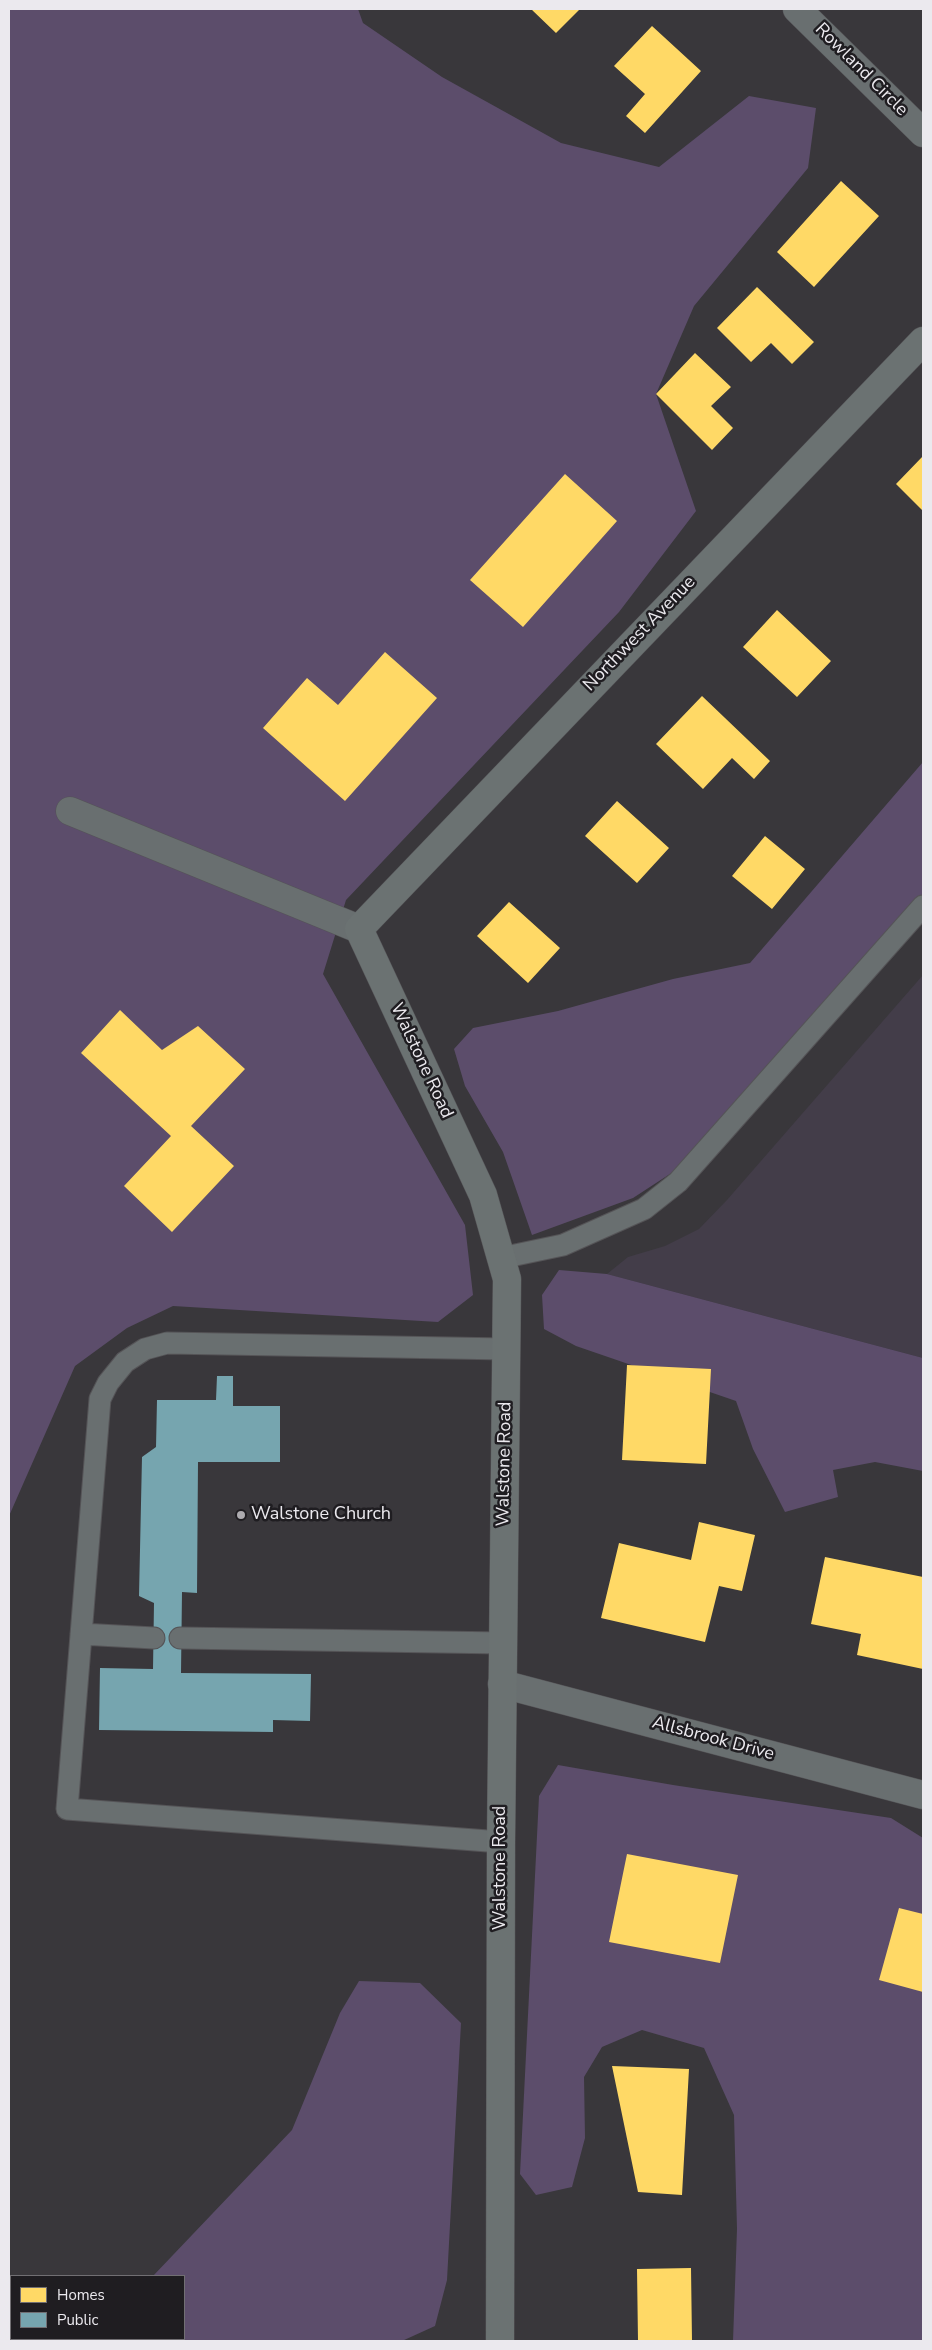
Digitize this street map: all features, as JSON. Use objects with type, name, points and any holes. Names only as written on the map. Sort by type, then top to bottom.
[{"type":"street","name":"Rowland Circle","points":[[797,9],[923,133]]},
{"type":"street","name":"Northwest Avenue","points":[[359,929],[923,341]]},
{"type":"street","points":[[70,810],[359,929]]},
{"type":"street","name":"Walstone Road","points":[[359,929],[483,1195],[507,1279],[502,1684],[500,2341]]},
{"type":"street","name":"Allsbrook Drive","points":[[502,1684],[923,1795]]},
{"type":"lane","points":[[501,1258],[563,1245],[644,1209],[678,1182],[923,906]]},
{"type":"lane","points":[[501,1842],[67,1809],[100,1398],[108,1383],[125,1362],[145,1349],[167,1343],[506,1349]]},
{"type":"lane","points":[[81,1634],[154,1638]]},
{"type":"lane","points":[[180,1638],[503,1643]]},
{"type":"shaded area","points":[[9,9],[358,9],[363,23],[442,77],[561,143],[659,167],[749,96],[816,108],[808,168],[694,306],[656,394],[696,511],[619,612],[346,900],[323,974],[465,1225],[473,1295],[438,1322],[173,1306],[127,1328],[75,1366],[9,1516]]},
{"type":"shaded area","points":[[923,762],[923,896],[696,1157],[633,1198],[532,1235],[503,1152],[465,1086],[454,1049],[473,1028],[558,1011],[673,979],[750,963]]},
{"type":"shaded area","points":[[923,975],[923,1358],[607,1274],[628,1257],[665,1246],[699,1229],[727,1200]]},
{"type":"shaded area","points":[[559,1270],[607,1274],[923,1358],[923,1471],[875,1462],[833,1470],[838,1497],[785,1512],[753,1449],[736,1401],[576,1346],[544,1329],[542,1295]]},
{"type":"shaded area","points":[[558,1765],[673,1785],[891,1818],[923,1838],[923,2341],[733,2341],[737,2229],[734,2115],[704,2048],[642,2030],[602,2047],[584,2077],[585,2138],[572,2187],[536,2195],[520,2174],[539,1796]]},
{"type":"shaded area","points":[[359,1981],[420,1983],[461,2023],[447,2280],[435,2326],[402,2341],[9,2341],[10,2306],[10,2340],[185,2340],[185,2275],[154,2275],[292,2130],[340,2013]]},
{"type":"building: Homes","points":[[531,9],[580,9],[556,33]]},
{"type":"building: Homes","points":[[652,26],[701,71],[645,133],[626,116],[645,94],[614,66]]},
{"type":"building: Homes","points":[[841,181],[879,216],[814,287],[777,252]]},
{"type":"building: Homes","points":[[757,287],[814,342],[792,364],[771,343],[751,362],[717,328]]},
{"type":"building: Homes","points":[[695,353],[731,387],[711,406],[733,428],[712,450],[656,394]]},
{"type":"building: Homes","points":[[923,456],[923,511],[896,484]]},
{"type":"building: Homes","points":[[565,474],[617,521],[523,627],[470,580]]},
{"type":"building: Homes","points":[[777,610],[831,661],[797,697],[743,647]]},
{"type":"building: Homes","points":[[385,652],[437,698],[345,801],[263,728],[307,678],[338,705]]},
{"type":"building: Homes","points":[[702,696],[770,761],[754,779],[732,758],[703,789],[656,744]]},
{"type":"building: Homes","points":[[617,801],[669,848],[637,883],[585,836]]},
{"type":"building: Homes","points":[[765,836],[805,869],[772,909],[732,876]]},
{"type":"building: Homes","points":[[509,902],[560,948],[528,983],[477,936]]},
{"type":"building: Homes","points":[[120,1010],[162,1050],[198,1026],[245,1069],[191,1126],[234,1166],[172,1232],[124,1186],[171,1136],[81,1053]]},
{"type":"building: Homes","points":[[627,1365],[711,1369],[706,1464],[622,1460]]},
{"type":"building: Homes","points":[[699,1522],[755,1535],[742,1591],[719,1586],[705,1642],[601,1618],[619,1543],[691,1560]]},
{"type":"building: Homes","points":[[825,1557],[923,1577],[923,1669],[857,1655],[861,1634],[811,1624]]},
{"type":"building: Homes","points":[[627,1854],[738,1875],[720,1963],[609,1942]]},
{"type":"building: Homes","points":[[899,1908],[923,1914],[923,1992],[879,1980]]},
{"type":"building: Homes","points":[[612,2066],[689,2069],[682,2195],[638,2192]]},
{"type":"building: Homes","points":[[691,2268],[692,2341],[638,2341],[637,2269]]},
{"type":"building: Public","points":[[217,1376],[233,1376],[233,1406],[280,1406],[280,1462],[198,1462],[197,1593],[182,1592],[181,1673],[311,1674],[310,1721],[273,1720],[273,1732],[99,1730],[100,1668],[153,1669],[154,1603],[139,1596],[142,1457],[156,1447],[157,1400],[216,1400]]},
{"type":"place","name":"Walstone Church","points":[[241,1515]]}]
